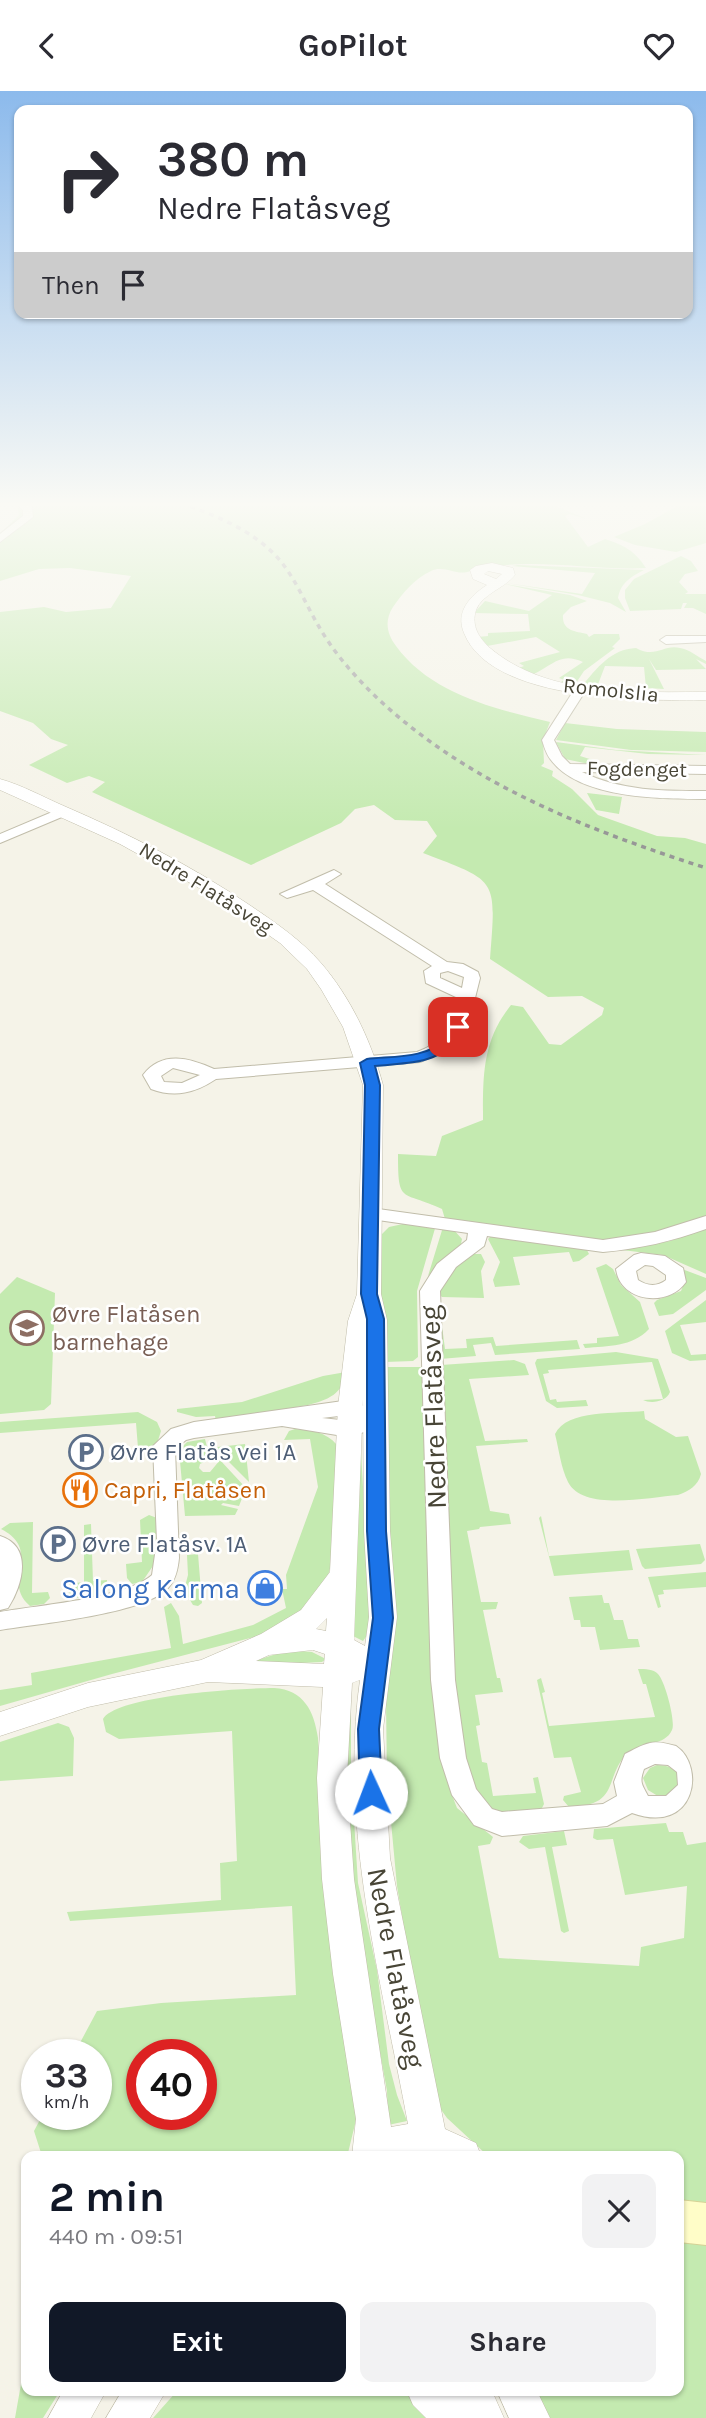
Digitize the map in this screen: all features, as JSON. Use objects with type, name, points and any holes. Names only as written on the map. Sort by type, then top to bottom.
[{"type":"main road","points":[[684,2222],[706,2224]]},
{"type":"street","name":"Romolslia","points":[[470,612],[467,620],[472,638],[490,656],[506,666],[547,683],[580,690],[657,696],[706,696]]},
{"type":"street","points":[[666,639],[706,639]]},
{"type":"street","name":"Fogdenget","points":[[580,690],[548,740],[554,757],[568,768],[600,785],[624,790],[706,795]]},
{"type":"street","name":"Fogdenget","points":[[568,768],[706,770]]},
{"type":"street","name":"Nedre Flatåsveg","points":[[0,783],[171,861],[284,937],[320,974],[346,1013],[367,1063],[373,1085],[369,1294],[359,1321],[366,1348],[357,1404],[343,1575],[332,1778],[338,1879],[350,1974],[374,2119],[371,2151]]},
{"type":"street","points":[[0,839],[64,811]]},
{"type":"street","name":"Nedre Flatåsveg","points":[[287,894],[334,874]]},
{"type":"street","points":[[314,884],[443,966]]},
{"type":"street","points":[[212,1074],[420,1057],[440,1050],[450,1041],[466,1012],[467,996],[472,990],[472,975],[457,966],[443,966],[432,971],[432,980],[467,996]]},
{"type":"street","points":[[370,1214],[603,1246],[635,1245],[671,1236],[706,1222]]},
{"type":"street","name":"Nedre Flatåsveg","points":[[477,1227],[477,1242],[437,1274],[430,1291],[443,1680],[453,1758],[465,1795],[483,1817],[502,1824],[607,1815],[636,1798]]},
{"type":"street","points":[[603,1246],[605,1255],[628,1265]]},
{"type":"street","points":[[0,1621],[135,1596],[160,1583],[167,1566],[169,1551],[164,1502],[164,1446],[178,1434],[281,1419],[357,1404]]},
{"type":"street","name":"Nedre Flatåsveg","points":[[357,1404],[376,1420],[376,1531],[383,1618],[368,1729],[374,1858],[429,2140]]},
{"type":"street","points":[[0,1545],[11,1560],[9,1587],[0,1601]]},
{"type":"street","points":[[205,1671],[265,1644],[311,1618],[343,1575]]},
{"type":"street","points":[[265,1644],[313,1639],[338,1661]]},
{"type":"street","points":[[0,1724],[88,1695],[205,1671],[338,1661],[377,1665]]},
{"type":"street","points":[[380,2151],[398,2142],[429,2140],[452,2151]]},
{"type":"street","points":[[68,2418],[83,2396]]},
{"type":"street","points":[[126,2418],[142,2396]]},
{"type":"street","points":[[432,2396],[453,2418]]},
{"type":"street","points":[[475,2396],[484,2418]]},
{"type":"street","points":[[519,2396],[530,2418]]},
{"type":"green space","points":[[0,612],[390,612],[388,627],[393,641],[410,663],[427,676],[446,688],[486,705],[550,722],[543,740],[544,763],[541,766],[553,771],[552,776],[572,789],[598,815],[657,836],[685,838],[706,844],[706,1217],[659,1234],[610,1241],[445,1219],[442,1209],[405,1194],[399,1181],[398,1154],[436,1156],[442,1136],[483,1120],[484,1074],[489,1046],[501,1018],[511,1005],[523,1007],[549,1044],[561,1045],[602,1015],[604,1008],[582,996],[548,997],[490,959],[493,912],[487,887],[466,870],[423,853],[437,836],[427,821],[395,820],[374,805],[355,809],[341,823],[251,865],[92,792],[105,782],[89,776],[67,783],[29,765],[68,745],[51,739],[33,723],[0,711]]},
{"type":"green space","points":[[566,612],[563,620],[567,627],[574,631],[589,637],[594,634],[619,634],[620,639],[612,647],[615,648],[584,671],[574,686],[561,682],[564,680],[559,678],[583,662],[575,659],[563,659],[534,674],[519,668],[524,666],[519,663],[560,652],[536,637],[487,646],[478,637],[488,636],[488,633],[530,631],[528,614],[474,613]]},
{"type":"green space","points":[[674,647],[690,651],[706,661],[706,664],[696,659],[706,669],[656,670],[649,659],[664,689],[646,688],[644,667],[605,666],[597,687],[582,686],[599,666],[612,656],[636,648],[649,652]]},
{"type":"green space","points":[[565,723],[617,729],[706,732],[706,752],[631,750],[556,740]]},
{"type":"green space","points":[[556,742],[616,750],[706,755],[648,754],[585,747],[580,756],[593,760],[589,764],[565,759]]},
{"type":"green space","points":[[587,793],[622,797],[619,814],[596,810]]},
{"type":"green space","points":[[412,1222],[436,1225],[417,1291],[418,1357],[413,1361],[385,1362],[385,1367],[423,1367],[450,1790],[457,1808],[493,1837],[490,1844],[478,1846],[499,1958],[639,1966],[641,1947],[684,1938],[687,1886],[625,1895],[613,1839],[593,1838],[594,1829],[666,1823],[669,1832],[683,1832],[687,1845],[706,1842],[706,2209],[684,2207],[684,2151],[483,2151],[447,2118],[432,2097],[397,1886],[387,1779],[380,1236],[389,1227]]},
{"type":"green space","points":[[443,1227],[453,1229],[462,1239],[461,1244],[428,1276]]},
{"type":"green space","points":[[706,1228],[706,1274],[663,1255],[622,1250],[670,1241]]},
{"type":"green space","points":[[491,1236],[586,1248],[589,1254],[573,1262],[569,1252],[513,1257],[520,1285],[495,1287],[493,1280],[500,1262],[488,1239]]},
{"type":"green space","points":[[472,1254],[481,1254],[485,1262],[481,1271],[484,1298],[442,1297],[439,1294],[446,1275]]},
{"type":"green space","points":[[606,1264],[613,1269],[621,1285],[640,1302],[649,1329],[627,1342],[585,1348],[583,1344],[597,1343],[597,1338],[619,1336],[596,1268]]},
{"type":"green space","points":[[682,1269],[706,1278],[706,1290],[673,1314],[659,1316],[654,1303],[681,1291],[686,1279]]},
{"type":"green space","name":"Øvre Flatåsen barnehage","points":[[17,1277],[55,1293],[51,1404],[44,1410],[0,1414],[0,1294]]},
{"type":"green space","points":[[706,1300],[706,1322],[680,1325],[691,1355],[706,1354],[706,1360],[690,1361],[672,1353],[665,1331]]},
{"type":"green space","points":[[438,1324],[442,1326],[445,1349],[467,1348],[466,1339],[493,1337],[496,1346],[577,1340],[580,1349],[495,1355],[491,1343],[473,1345],[476,1356],[440,1359]]},
{"type":"green space","points":[[616,1352],[658,1359],[670,1392],[663,1399],[652,1362],[548,1370],[549,1373],[543,1374],[550,1400],[586,1400],[588,1406],[557,1408],[546,1401],[535,1363],[537,1359]]},
{"type":"green space","points":[[514,1360],[525,1364],[529,1375],[469,1379],[485,1441],[527,1439],[528,1442],[476,1446],[490,1511],[509,1514],[511,1524],[467,1531],[481,1602],[498,1602],[496,1609],[483,1610],[497,1678],[500,1678],[503,1692],[475,1695],[480,1725],[476,1726],[482,1762],[487,1763],[493,1796],[536,1793],[533,1778],[538,1777],[544,1804],[540,1812],[497,1813],[485,1806],[469,1787],[452,1685],[441,1365]]},
{"type":"green space","points":[[346,1372],[338,1391],[322,1401],[308,1405],[216,1421],[215,1416],[196,1417],[177,1412],[177,1409],[242,1402],[323,1376]]},
{"type":"green space","points":[[644,1411],[645,1419],[676,1437],[688,1436],[701,1474],[695,1485],[678,1495],[618,1501],[588,1497],[576,1491],[568,1482],[560,1459],[555,1434],[561,1426],[570,1420],[594,1414]]},
{"type":"green space","points":[[138,1412],[157,1422],[161,1431],[156,1447],[138,1448],[136,1423],[0,1433],[0,1422]]},
{"type":"green space","points":[[295,1429],[318,1433],[337,1445],[341,1529],[326,1583],[312,1606],[269,1633],[0,1706],[0,1690],[32,1685],[31,1673],[171,1648],[164,1607],[171,1603],[179,1616],[183,1644],[253,1625],[286,1608],[282,1589],[287,1589],[286,1575],[318,1487],[310,1439],[284,1440],[289,1431]]},
{"type":"green space","points":[[360,1433],[371,1630],[363,1641],[349,1634]]},
{"type":"green space","points":[[205,1439],[207,1447],[216,1456],[200,1464],[199,1468],[203,1472],[210,1472],[220,1460],[246,1488],[239,1506],[223,1503],[221,1505],[238,1509],[235,1515],[185,1516],[179,1450],[187,1442]]},
{"type":"green space","points":[[245,1444],[249,1482],[217,1450],[217,1447]]},
{"type":"green space","points":[[149,1515],[157,1518],[157,1560],[142,1582],[132,1584],[127,1578],[126,1564],[142,1562],[140,1520]]},
{"type":"green space","points":[[541,1516],[549,1556],[629,1550],[633,1570],[554,1576],[539,1518]]},
{"type":"green space","points":[[33,1522],[32,1593],[48,1592],[50,1598],[44,1604],[30,1606],[19,1587],[19,1547],[13,1538],[1,1529],[10,1523]]},
{"type":"green space","points":[[91,1524],[93,1581],[107,1580],[107,1587],[95,1596],[79,1598],[70,1595],[67,1584],[84,1582],[84,1525]]},
{"type":"green space","points":[[700,1544],[705,1560],[701,1564],[645,1569],[636,1549]]},
{"type":"green space","points":[[198,1554],[202,1603],[198,1606],[193,1605],[184,1590],[188,1575],[187,1555]]},
{"type":"green space","points":[[706,1572],[706,1587],[663,1590],[664,1594],[658,1595],[661,1607],[658,1608],[648,1577]]},
{"type":"green space","points":[[602,1595],[604,1603],[609,1603],[614,1620],[623,1620],[628,1639],[638,1639],[640,1647],[600,1650],[595,1627],[581,1627],[580,1620],[574,1620],[569,1597]]},
{"type":"green space","points":[[289,1650],[312,1652],[326,1659],[322,1662],[238,1666]]},
{"type":"green space","points":[[638,1669],[654,1671],[661,1678],[671,1711],[672,1730],[664,1739],[630,1751],[616,1770],[605,1795],[597,1801],[569,1807],[563,1800],[564,1796],[581,1792],[571,1757],[554,1758],[537,1680],[541,1678],[545,1692],[542,1693],[549,1726],[655,1717],[646,1684],[643,1684]]},
{"type":"green space","points":[[351,1686],[351,1773],[358,1883],[377,1970],[389,2064],[407,2121],[388,2125],[387,2091],[356,1919],[345,1785]]},
{"type":"green space","points":[[274,1688],[293,1693],[300,1698],[314,1719],[318,1738],[326,1904],[342,2030],[356,2106],[356,2120],[348,2151],[40,2151],[35,2130],[112,2130],[112,2039],[82,2039],[97,2011],[161,2003],[296,1995],[292,1906],[70,1921],[67,1912],[221,1900],[220,1863],[237,1861],[232,1731],[119,1739],[106,1732],[103,1719],[113,1711],[131,1704],[182,1695]]},
{"type":"green space","points":[[58,1723],[69,1727],[74,1738],[73,1776],[0,1781],[0,1742]]},
{"type":"green space","points":[[657,1765],[671,1768],[681,1778],[675,1795],[661,1798],[648,1790],[643,1778],[650,1768]]},
{"type":"green space","points":[[564,1831],[567,1845],[552,1847],[569,1931],[564,1933],[561,1931],[545,1847],[529,1849],[519,1842],[523,1836]]},
{"type":"green space","points":[[684,2239],[706,2240],[706,2418],[550,2418],[537,2396],[684,2396]]},
{"type":"green space","points":[[21,2384],[21,2396],[57,2396],[43,2418],[15,2418]]},
{"type":"green space","points":[[173,2396],[416,2396],[437,2418],[153,2418]]},
{"type":"railway","points":[[311,612],[336,652],[371,692],[407,724],[445,752],[486,777],[571,819],[706,868]]},
{"type":"place","name":"Øvre Flatåsen barnehage","points":[[27,1328]]},
{"type":"place","name":"Øvre Flatås vei 1A","points":[[86,1452]]},
{"type":"place","name":"Capri, Flatåsen","points":[[80,1490]]},
{"type":"place","name":"Øvre Flatåsv. 1A","points":[[58,1544]]},
{"type":"place","name":"Salong Karma","points":[[265,1588]]},
{"type":"route","points":[[371,1793],[368,1729],[383,1618],[376,1531],[375,1319],[369,1294],[373,1085],[367,1063],[420,1057],[440,1050],[450,1041],[458,1027]]}]
